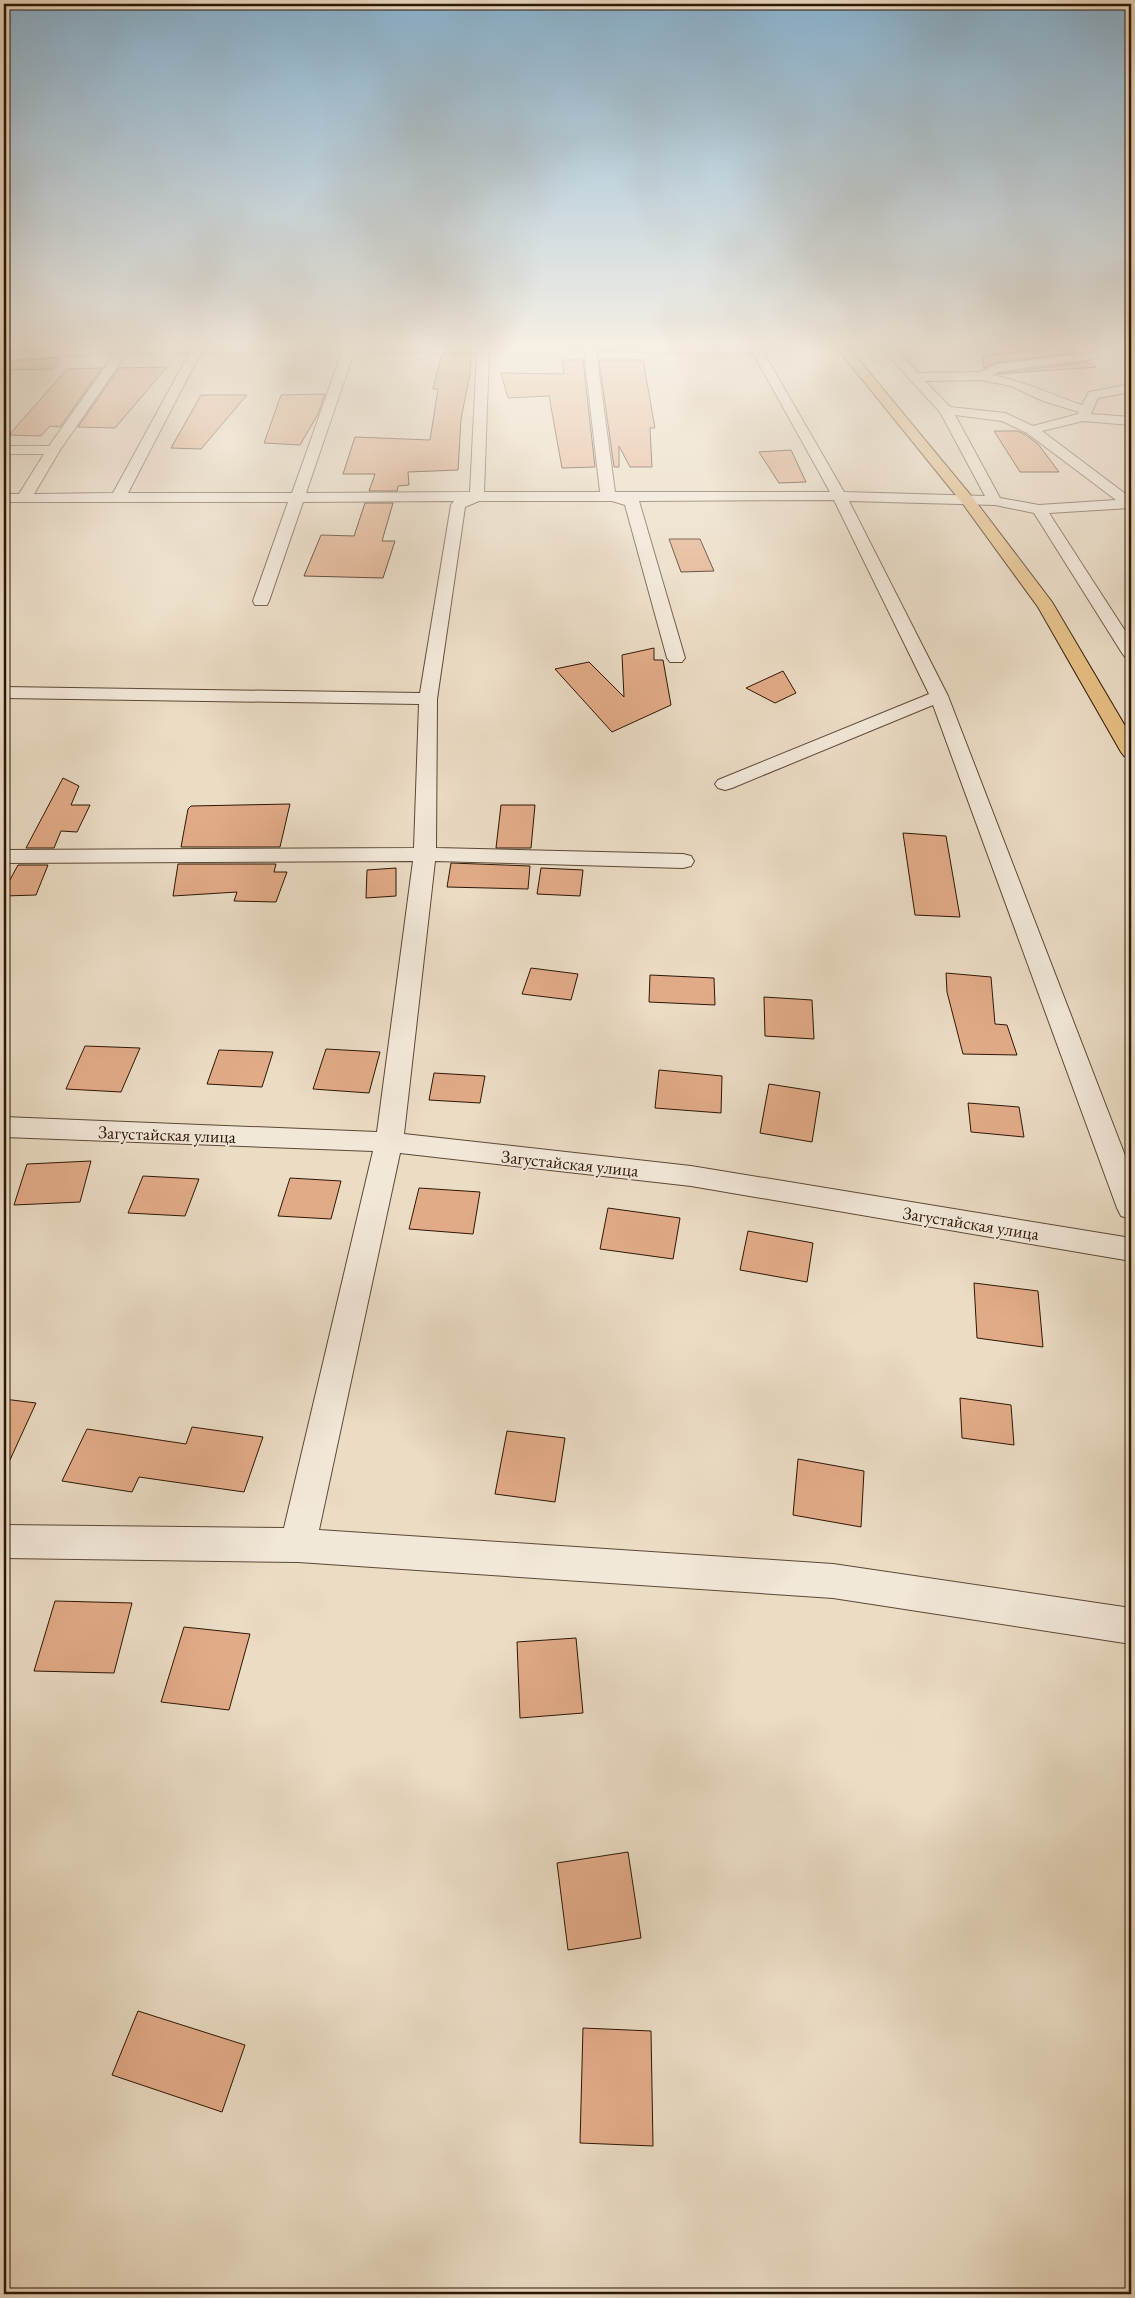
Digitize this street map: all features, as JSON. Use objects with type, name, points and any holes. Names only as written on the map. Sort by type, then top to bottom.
[{"type":"main road","points":[[926,449],[968,501],[1046,606],[1131,752]]},
{"type":"street","points":[[118,498],[144,449]]},
{"type":"street","points":[[261,601],[315,449]]},
{"type":"street","points":[[477,497],[479,449]]},
{"type":"street","points":[[602,449],[608,495]]},
{"type":"street","points":[[815,449],[939,696],[1131,1208]]},
{"type":"street","points":[[967,449],[995,501]]},
{"type":"street","points":[[1058,449],[1131,504]]},
{"type":"street","points":[[4,450],[53,450]]},
{"type":"street","points":[[24,498],[53,450]]},
{"type":"street","points":[[608,495],[632,502],[676,658]]},
{"type":"street","points":[[4,498],[608,495],[751,498],[838,496],[995,501],[1039,508],[1131,504]]},
{"type":"street","points":[[298,1545],[389,1142],[426,854],[428,699],[458,505],[477,497]]},
{"type":"street","points":[[1039,508],[1131,653]]},
{"type":"street","points":[[4,693],[428,699]]},
{"type":"street","points":[[725,784],[939,696]]},
{"type":"street","points":[[4,857],[426,854],[683,861]]},
{"type":"street","name":"Загустайская улица","points":[[4,1127],[389,1142],[691,1176],[1131,1250]]},
{"type":"street","points":[[4,1542],[298,1545],[833,1582],[1131,1626]]},
{"type":"building","points":[[351,449],[459,449],[458,470],[408,472],[409,485],[398,486],[397,491],[369,491],[375,474],[343,474]]},
{"type":"building","points":[[559,449],[593,449],[595,467],[562,468]]},
{"type":"building","points":[[612,449],[619,449],[619,467],[614,467]]},
{"type":"building","points":[[621,449],[651,449],[652,467],[630,467]]},
{"type":"building","points":[[1006,449],[1042,449],[1059,472],[1020,472]]},
{"type":"building","points":[[791,450],[806,482],[779,483],[759,452]]},
{"type":"building","points":[[365,503],[393,503],[382,541],[395,541],[383,578],[304,576],[321,535],[354,536]]},
{"type":"building","points":[[669,539],[700,539],[714,571],[681,572]]},
{"type":"building","points":[[654,648],[654,660],[663,660],[671,705],[612,732],[555,669],[589,662],[624,697],[622,655]]},
{"type":"building","points":[[783,671],[796,693],[775,703],[746,688]]},
{"type":"building","points":[[63,778],[79,786],[71,805],[90,805],[77,832],[61,831],[54,848],[26,848]]},
{"type":"building","points":[[290,804],[280,847],[181,847],[188,809],[191,806]]},
{"type":"building","points":[[501,805],[535,805],[531,848],[496,848]]},
{"type":"building","points":[[903,833],[946,836],[960,917],[915,915]]},
{"type":"building","points":[[451,863],[530,866],[528,889],[447,887]]},
{"type":"building","points":[[178,864],[276,864],[274,872],[287,872],[276,902],[234,901],[237,892],[173,896]]},
{"type":"building","points":[[18,865],[48,865],[36,895],[4,896],[4,891]]},
{"type":"building","points":[[396,868],[396,896],[366,898],[367,870]]},
{"type":"building","points":[[541,868],[583,870],[580,896],[537,894]]},
{"type":"building","points":[[531,968],[578,974],[571,1000],[522,994]]},
{"type":"building","points":[[946,973],[991,977],[995,1024],[1007,1025],[1017,1055],[963,1054],[947,992]]},
{"type":"building","points":[[650,975],[714,978],[715,1005],[649,1002]]},
{"type":"building","points":[[764,997],[812,1000],[814,1039],[765,1036]]},
{"type":"building","points":[[85,1046],[140,1048],[121,1092],[66,1089]]},
{"type":"building","points":[[326,1049],[380,1052],[369,1093],[313,1089]]},
{"type":"building","points":[[219,1050],[273,1052],[262,1087],[207,1084]]},
{"type":"building","points":[[659,1070],[722,1076],[721,1113],[655,1108]]},
{"type":"building","points":[[434,1073],[485,1076],[480,1103],[429,1100]]},
{"type":"building","points":[[769,1084],[820,1092],[812,1142],[760,1133]]},
{"type":"building","points":[[968,1103],[1019,1107],[1024,1137],[971,1132]]},
{"type":"building","points":[[91,1161],[80,1202],[14,1205],[27,1164]]},
{"type":"building","points":[[143,1176],[199,1179],[185,1216],[128,1213]]},
{"type":"building","points":[[290,1178],[341,1181],[331,1219],[278,1216]]},
{"type":"building","points":[[419,1188],[480,1192],[473,1234],[409,1229]]},
{"type":"building","points":[[608,1208],[680,1218],[673,1259],[600,1249]]},
{"type":"building","points":[[748,1231],[813,1243],[807,1282],[740,1270]]},
{"type":"building","points":[[974,1283],[1038,1291],[1043,1347],[977,1338]]},
{"type":"building","points":[[960,1398],[1011,1405],[1014,1445],[962,1438]]},
{"type":"building","points":[[4,1399],[36,1403],[4,1473]]},
{"type":"building","points":[[192,1427],[263,1437],[244,1492],[139,1477],[132,1492],[62,1481],[87,1429],[186,1444]]},
{"type":"building","points":[[507,1431],[565,1438],[555,1502],[495,1494]]},
{"type":"building","points":[[798,1459],[864,1471],[861,1527],[793,1515]]},
{"type":"building","points":[[55,1601],[132,1603],[114,1673],[34,1671]]},
{"type":"building","points":[[184,1627],[250,1634],[229,1710],[161,1702]]},
{"type":"building","points":[[576,1638],[583,1713],[520,1718],[517,1642]]},
{"type":"building","points":[[628,1852],[641,1938],[568,1950],[557,1863]]},
{"type":"building","points":[[138,2011],[245,2045],[222,2112],[112,2075]]},
{"type":"building","points":[[583,2028],[651,2031],[653,2146],[580,2143]]}]
